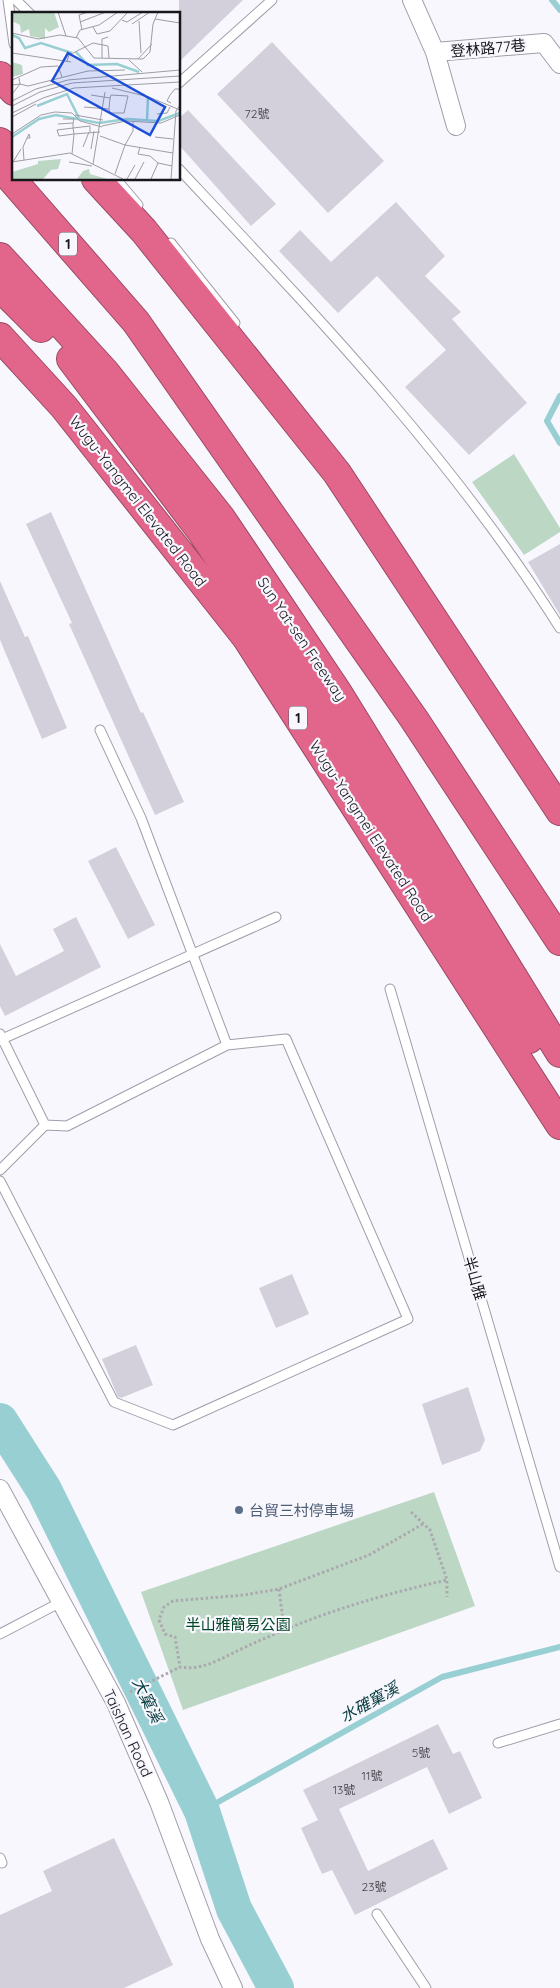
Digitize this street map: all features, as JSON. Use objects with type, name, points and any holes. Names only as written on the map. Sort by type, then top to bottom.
[{"type":"highway","points":[[0,76],[12,89]]},
{"type":"highway","points":[[0,142],[12,158]]},
{"type":"highway","name":"1","points":[[0,166],[12,180]]},
{"type":"highway","name":"1","points":[[12,180],[136,322],[414,719],[560,941]]},
{"type":"highway","points":[[29,180],[136,322]]},
{"type":"highway","points":[[97,180],[144,231],[338,473],[560,811]]},
{"type":"highway","name":"Sun Yat-sen Freeway","points":[[0,257],[105,372],[221,518],[338,692],[560,1053]]},
{"type":"highway","points":[[0,288],[71,358],[221,518]]},
{"type":"highway","name":"Wugu-Yangmei Elevated Road","points":[[0,337],[64,407],[246,637],[560,1125]]},
{"type":"highway","points":[[71,358],[201,531],[320,708],[560,1089]]},
{"type":"street","name":"登林路77巷","points":[[412,0],[435,52],[456,126]]},
{"type":"street","name":"登林路77巷","points":[[435,52],[544,43],[560,64]]},
{"type":"street","name":"Taishan Road","points":[[0,1489],[116,1702],[160,1802],[210,1939],[233,1988]]},
{"type":"lane","points":[[8,0],[12,29]]},
{"type":"lane","points":[[16,0],[28,12]]},
{"type":"lane","points":[[180,82],[272,0]]},
{"type":"lane","points":[[180,170],[336,336],[451,474],[520,565],[560,628]]},
{"type":"lane","points":[[117,180],[147,216]]},
{"type":"lane","points":[[166,238],[240,330]]},
{"type":"lane","points":[[324,441],[560,800]]},
{"type":"lane","points":[[100,730],[141,818],[227,1045]]},
{"type":"lane","points":[[45,1126],[1,1038],[276,917]]},
{"type":"lane","name":"半山雅","points":[[390,990],[560,1567]]},
{"type":"lane","points":[[0,1170],[45,1126],[67,1126],[227,1045],[286,1039],[408,1319],[173,1425],[114,1402],[0,1182]]},
{"type":"lane","points":[[0,1634],[61,1602]]},
{"type":"lane","points":[[498,1743],[560,1724]]},
{"type":"lane","points":[[377,1914],[426,1988]]},
{"type":"path","points":[[411,1512],[430,1530],[447,1580],[447,1596]]},
{"type":"path","points":[[180,1667],[175,1637],[165,1634],[159,1620],[164,1607],[173,1600],[244,1595],[279,1589],[368,1555],[423,1524]]},
{"type":"path","points":[[123,1696],[180,1667],[191,1670],[213,1663],[284,1628],[354,1603],[447,1580]]},
{"type":"path","points":[[279,1589],[284,1628]]},
{"type":"green space","points":[[514,454],[560,528],[560,532],[524,555],[472,482]]},
{"type":"green space","name":"半山雅簡易公園","points":[[434,1492],[475,1606],[183,1710],[141,1592]]},
{"type":"building","points":[[179,0],[243,0],[180,61]]},
{"type":"building","points":[[272,42],[384,161],[328,213],[217,94]]},
{"type":"building","points":[[188,110],[276,204],[251,226],[180,146],[180,117]]},
{"type":"building","points":[[396,202],[445,256],[425,276],[461,312],[452,319],[527,403],[469,455],[405,387],[446,350],[377,276],[338,313],[279,251],[300,230],[331,262]]},
{"type":"building","points":[[51,512],[141,713],[143,712],[184,802],[155,815],[69,624],[72,623],[26,524]]},
{"type":"building","points":[[560,544],[560,615],[528,562]]},
{"type":"building","points":[[0,581],[25,637],[28,636],[67,728],[42,739],[0,640]]},
{"type":"building","points":[[116,847],[155,925],[128,939],[88,861]]},
{"type":"building","points":[[76,917],[101,967],[5,1016],[0,1006],[0,944],[16,976],[64,951],[53,929]]},
{"type":"building","points":[[292,1274],[309,1314],[276,1328],[259,1288]]},
{"type":"building","points":[[136,1345],[153,1385],[121,1398],[118,1397],[102,1359]]},
{"type":"building","points":[[468,1387],[485,1440],[480,1451],[442,1465],[422,1404]]},
{"type":"building","points":[[438,1724],[453,1754],[460,1751],[482,1798],[449,1814],[427,1767],[339,1809],[368,1871],[433,1839],[448,1869],[355,1915],[332,1870],[322,1874],[301,1828],[318,1820],[303,1790]]},
{"type":"building","points":[[114,1838],[173,1965],[124,1988],[0,1988],[0,1915],[52,1891],[43,1871]]},
{"type":"waterway","name":"水確窠溪","points":[[552,0],[560,10]]},
{"type":"waterway","name":"水確窠溪","points":[[560,396],[547,421],[560,443]]},
{"type":"waterway","name":"大窠溪","points":[[0,1421],[44,1490],[202,1811],[234,1909],[276,1988]]},
{"type":"waterway","name":"水確窠溪","points":[[202,1811],[442,1677],[560,1647]]},
{"type":"place","name":"台貿三村停車場","points":[[239,1510]]}]
